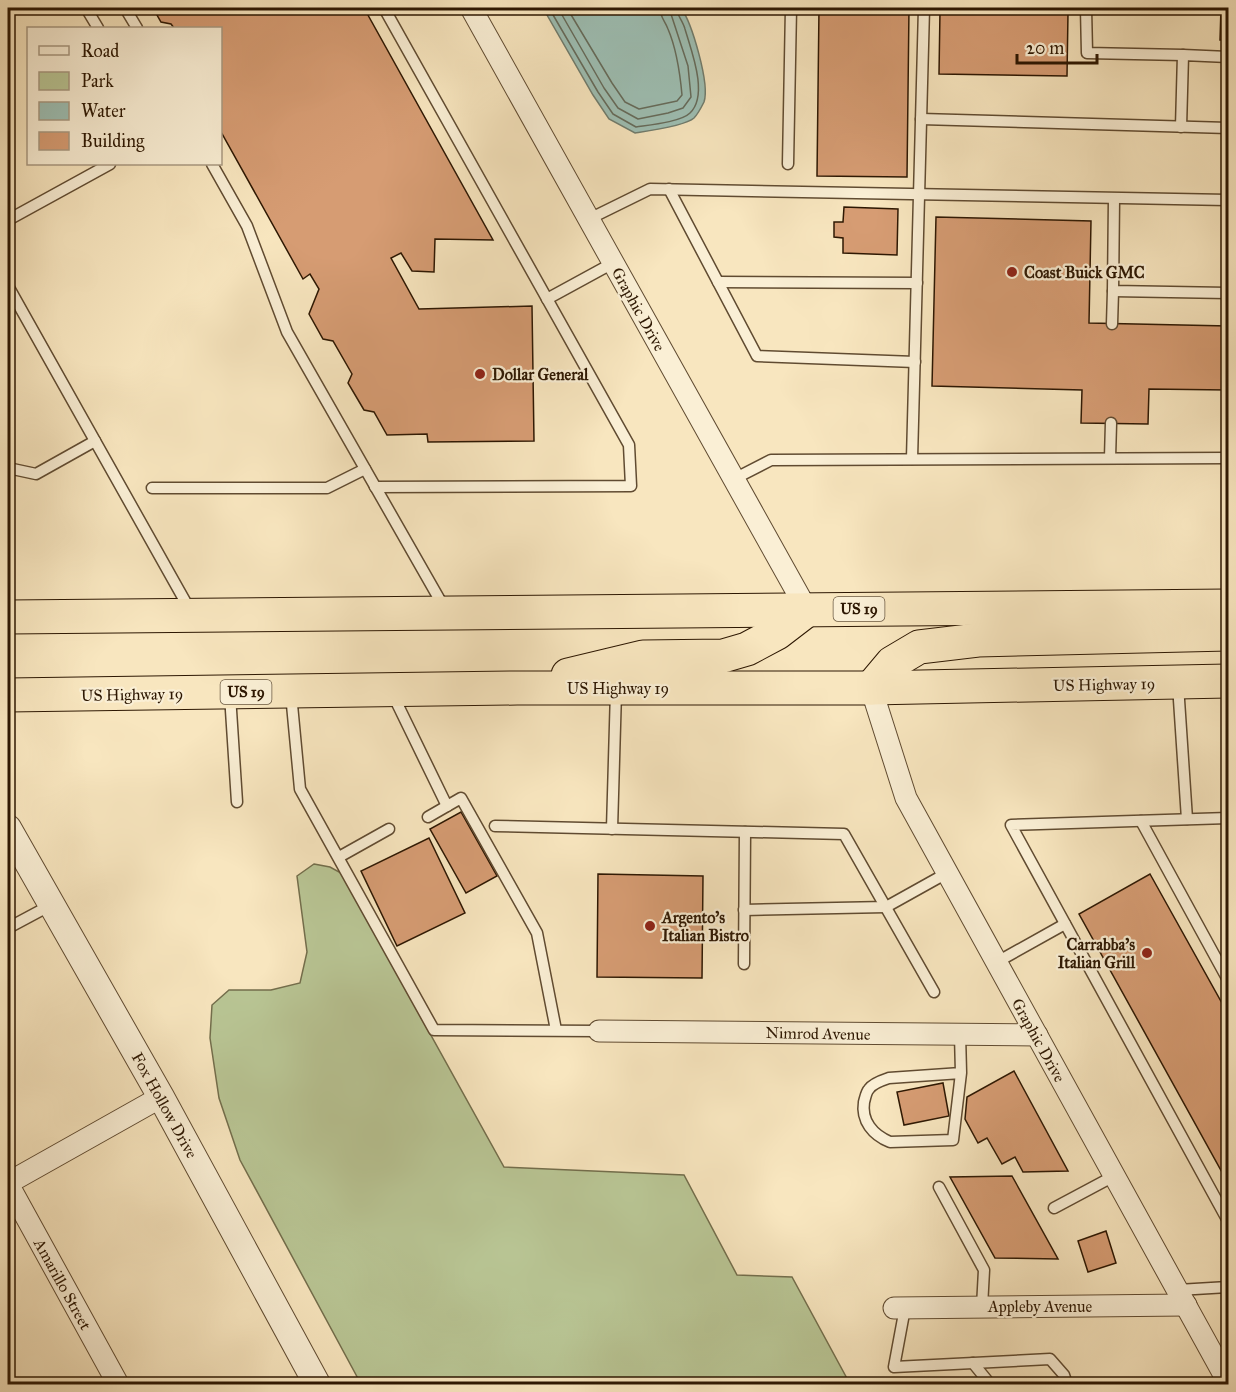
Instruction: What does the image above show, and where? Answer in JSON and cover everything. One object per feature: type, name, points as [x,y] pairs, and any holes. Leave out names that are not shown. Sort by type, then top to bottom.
[{"type":"highway","name":"US 19","points":[[8,617],[1228,606]]},
{"type":"highway","points":[[517,688],[643,657],[723,656],[747,649],[777,633],[807,610]]},
{"type":"highway","points":[[872,688],[892,663],[919,647],[978,640],[1228,634]]},
{"type":"highway","name":"US Highway 19","points":[[8,695],[517,688],[872,688],[1228,681]]},
{"type":"street","name":"Graphic Drive","points":[[471,8],[807,610]]},
{"type":"street","name":"Graphic Drive","points":[[872,688],[906,798],[1228,1382]]},
{"type":"street","name":"Fox Hollow Drive","points":[[8,828],[161,1097],[317,1384]]},
{"type":"street","name":"Nimrod Avenue","points":[[600,1031],[1037,1035]]},
{"type":"street","points":[[8,1183],[161,1097]]},
{"type":"street","name":"Amarillo Street","points":[[8,1183],[118,1384]]},
{"type":"street","name":"Appleby Avenue","points":[[900,1308],[982,1307],[1182,1298]]},
{"type":"lane","points":[[86,8],[97,27]]},
{"type":"lane","points":[[125,8],[136,27]]},
{"type":"lane","points":[[375,487],[631,486],[629,445],[384,8]]},
{"type":"lane","points":[[788,164],[791,8]]},
{"type":"lane","points":[[912,459],[924,8]]},
{"type":"lane","points":[[1086,8],[1087,53],[1228,57]]},
{"type":"lane","points":[[1181,127],[1183,55]]},
{"type":"lane","points":[[921,119],[1228,128]]},
{"type":"lane","points":[[8,220],[108,165]]},
{"type":"lane","points":[[213,165],[247,226],[287,332],[447,613]]},
{"type":"lane","points":[[589,219],[650,189],[1228,200]]},
{"type":"lane","points":[[669,189],[758,356],[915,362]]},
{"type":"lane","points":[[1113,324],[1114,199]]},
{"type":"lane","points":[[547,299],[613,263]]},
{"type":"lane","points":[[718,282],[917,283]]},
{"type":"lane","points":[[8,286],[193,615]]},
{"type":"lane","points":[[1113,291],[1228,293]]},
{"type":"lane","points":[[1110,423],[1110,458]]},
{"type":"lane","points":[[8,468],[36,474],[95,441]]},
{"type":"lane","points":[[734,479],[771,460],[1228,458]]},
{"type":"lane","points":[[152,488],[327,488],[365,469]]},
{"type":"lane","points":[[1178,682],[1187,819]]},
{"type":"lane","points":[[612,829],[616,688]]},
{"type":"lane","points":[[390,690],[447,806]]},
{"type":"lane","points":[[290,691],[300,789],[434,1030],[600,1031]]},
{"type":"lane","points":[[230,692],[237,801]]},
{"type":"lane","points":[[428,817],[461,798],[537,933],[556,1030]]},
{"type":"lane","points":[[1228,818],[1011,825],[1228,1221]]},
{"type":"lane","points":[[1141,821],[1228,980]]},
{"type":"lane","points":[[495,826],[844,834],[934,992]]},
{"type":"lane","points":[[339,857],[389,829]]},
{"type":"lane","points":[[744,964],[745,832]]},
{"type":"lane","points":[[744,910],[885,907],[947,873]]},
{"type":"lane","points":[[8,928],[51,905]]},
{"type":"lane","points":[[997,962],[1065,924]]},
{"type":"lane","points":[[960,1034],[961,1073],[953,1140],[890,1142],[881,1138],[866,1123],[863,1113],[868,1089],[878,1082],[889,1078],[961,1073]]},
{"type":"lane","points":[[1053,1208],[1114,1176]]},
{"type":"lane","points":[[939,1187],[984,1270],[982,1307]]},
{"type":"lane","points":[[1182,1298],[1228,1287]]},
{"type":"lane","points":[[900,1308],[894,1366],[1050,1359],[1064,1375],[1067,1384]]},
{"type":"lane","points":[[973,1363],[990,1384]]},
{"type":"green space","points":[[314,864],[330,867],[341,873],[504,1167],[684,1175],[737,1275],[792,1277],[850,1384],[361,1384],[240,1160],[219,1098],[210,1038],[212,1005],[229,990],[271,990],[300,983],[307,952],[297,876]]},
{"type":"water","points":[[543,8],[681,8],[695,40],[702,68],[705,93],[704,102],[697,115],[689,121],[666,128],[635,133],[609,119]]},
{"type":"building","points":[[153,8],[364,8],[493,240],[435,239],[434,272],[412,271],[401,253],[391,258],[419,309],[532,306],[534,441],[428,442],[427,434],[387,435],[374,412],[364,410],[348,383],[352,374],[333,341],[323,339],[309,314],[319,289],[310,274],[303,279],[222,134],[222,27],[173,27],[171,24],[161,22]]},
{"type":"building","points":[[819,8],[909,8],[907,177],[817,176]]},
{"type":"building","points":[[1221,8],[1228,8],[1228,40],[1220,40]]},
{"type":"building","points":[[940,11],[1068,13],[1067,76],[939,74]]},
{"type":"building","points":[[844,207],[898,209],[897,255],[843,253],[843,238],[834,237],[834,222],[843,222]]},
{"type":"building","name":"Coast Buick GMC","points":[[936,217],[1091,221],[1089,323],[1228,326],[1228,390],[1149,389],[1148,424],[1081,423],[1082,390],[932,386]]},
{"type":"building","points":[[461,812],[497,876],[466,893],[430,829]]},
{"type":"building","points":[[429,838],[465,913],[397,946],[361,871]]},
{"type":"building","name":"Argento's Italian Bistro","points":[[598,874],[703,876],[702,978],[597,977]]},
{"type":"building","points":[[1150,874],[1228,1014],[1228,1183],[1079,914]]},
{"type":"building","points":[[1014,1071],[1068,1171],[1023,1172],[1015,1157],[1002,1164],[987,1138],[978,1143],[965,1119],[967,1097]]},
{"type":"building","points":[[943,1083],[949,1116],[904,1125],[897,1092]]},
{"type":"building","points":[[1012,1176],[1058,1259],[995,1258],[950,1177]]},
{"type":"building","points":[[1106,1231],[1116,1263],[1088,1272],[1078,1241]]},
{"type":"place","name":"Coast Buick GMC","points":[[1012,272]]},
{"type":"place","name":"Dollar General","points":[[480,374]]},
{"type":"place","name":"Argento's Italian Bistro","points":[[650,926]]},
{"type":"place","name":"Carrabba's Italian Grill","points":[[1147,953]]}]
